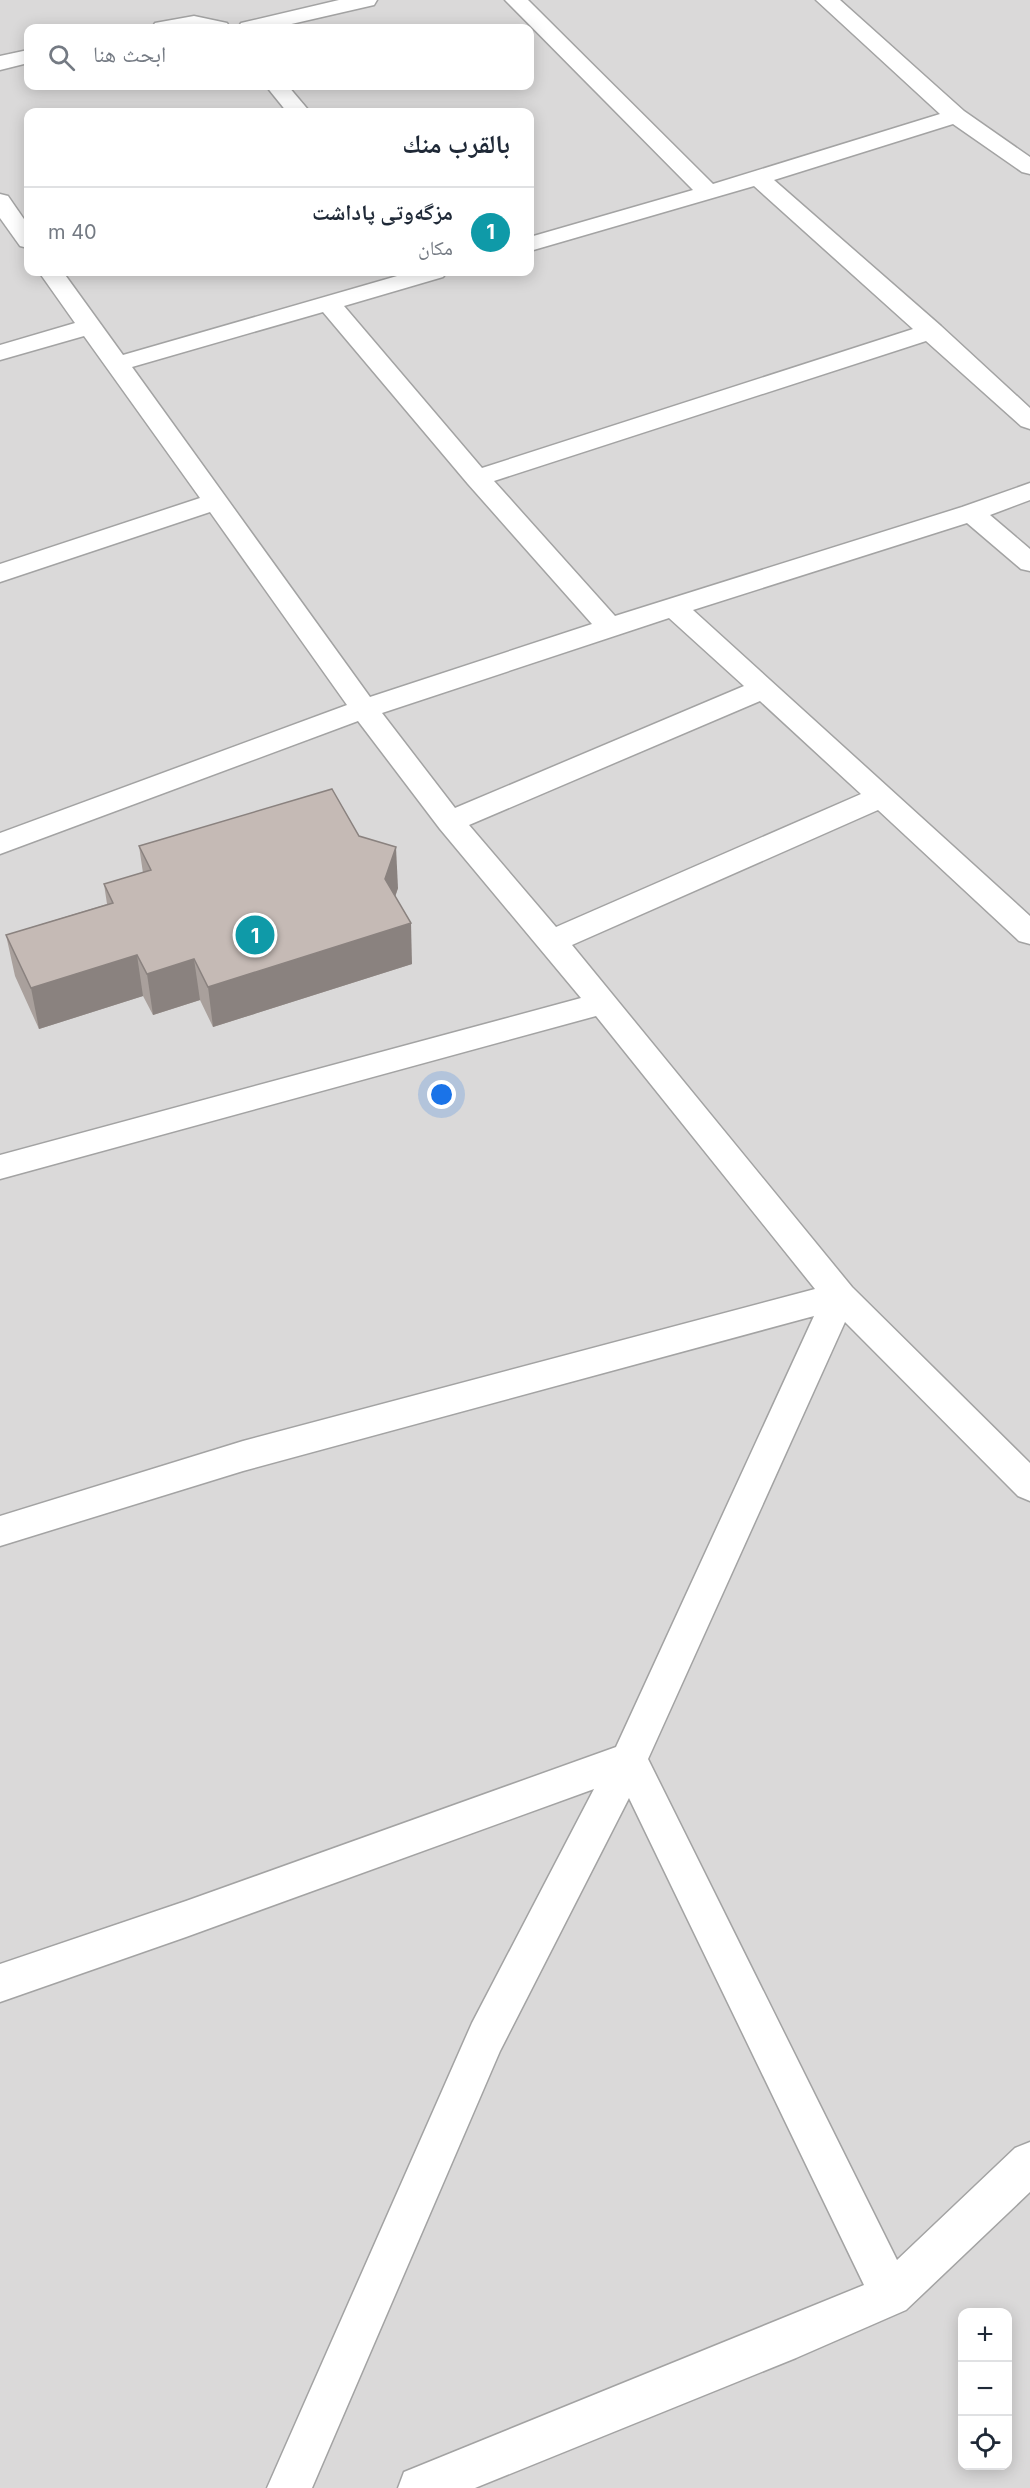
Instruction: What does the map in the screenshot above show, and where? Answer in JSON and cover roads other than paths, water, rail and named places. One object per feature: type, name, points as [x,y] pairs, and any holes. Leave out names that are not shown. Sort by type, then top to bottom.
[{"type":"street","points":[[266,24],[366,0]]},
{"type":"street","points":[[516,0],[708,192]]},
{"type":"street","points":[[827,0],[956,116],[1030,167]]},
{"type":"street","points":[[184,24],[194,22],[202,24]]},
{"type":"street","points":[[0,63],[24,58]]},
{"type":"street","points":[[280,90],[296,108]]},
{"type":"street","points":[[534,243],[759,178],[956,116]]},
{"type":"street","points":[[759,178],[1030,421]]},
{"type":"street","points":[[0,201],[24,235]]},
{"type":"street","points":[[54,276],[364,709],[450,822],[603,1003],[840,1296],[1030,1486]]},
{"type":"street","points":[[117,364],[329,304],[417,276]]},
{"type":"street","points":[[329,304],[477,478],[610,627]]},
{"type":"street","points":[[0,353],[90,326]]},
{"type":"street","points":[[477,478],[932,331]]},
{"type":"street","points":[[0,844],[364,709],[610,627],[971,513],[1030,491]]},
{"type":"street","points":[[0,573],[217,501]]},
{"type":"street","points":[[971,513],[1030,563]]},
{"type":"street","points":[[675,608],[1030,933]]},
{"type":"street","points":[[450,822],[763,689]]},
{"type":"street","points":[[551,942],[883,796]]},
{"type":"street","points":[[0,1167],[603,1003]]},
{"type":"street","points":[[0,1531],[243,1456],[840,1296]]},
{"type":"street","points":[[289,2488],[486,2037],[629,1759],[840,1296]]},
{"type":"street","points":[[0,1983],[186,1919],[629,1759]]},
{"type":"street","points":[[629,1759],[891,2295]]},
{"type":"street","points":[[420,2488],[785,2341],[891,2295],[1030,2163]]},
{"type":"place","name":"مزگەوتی پاداشت","points":[[255,935]]}]
